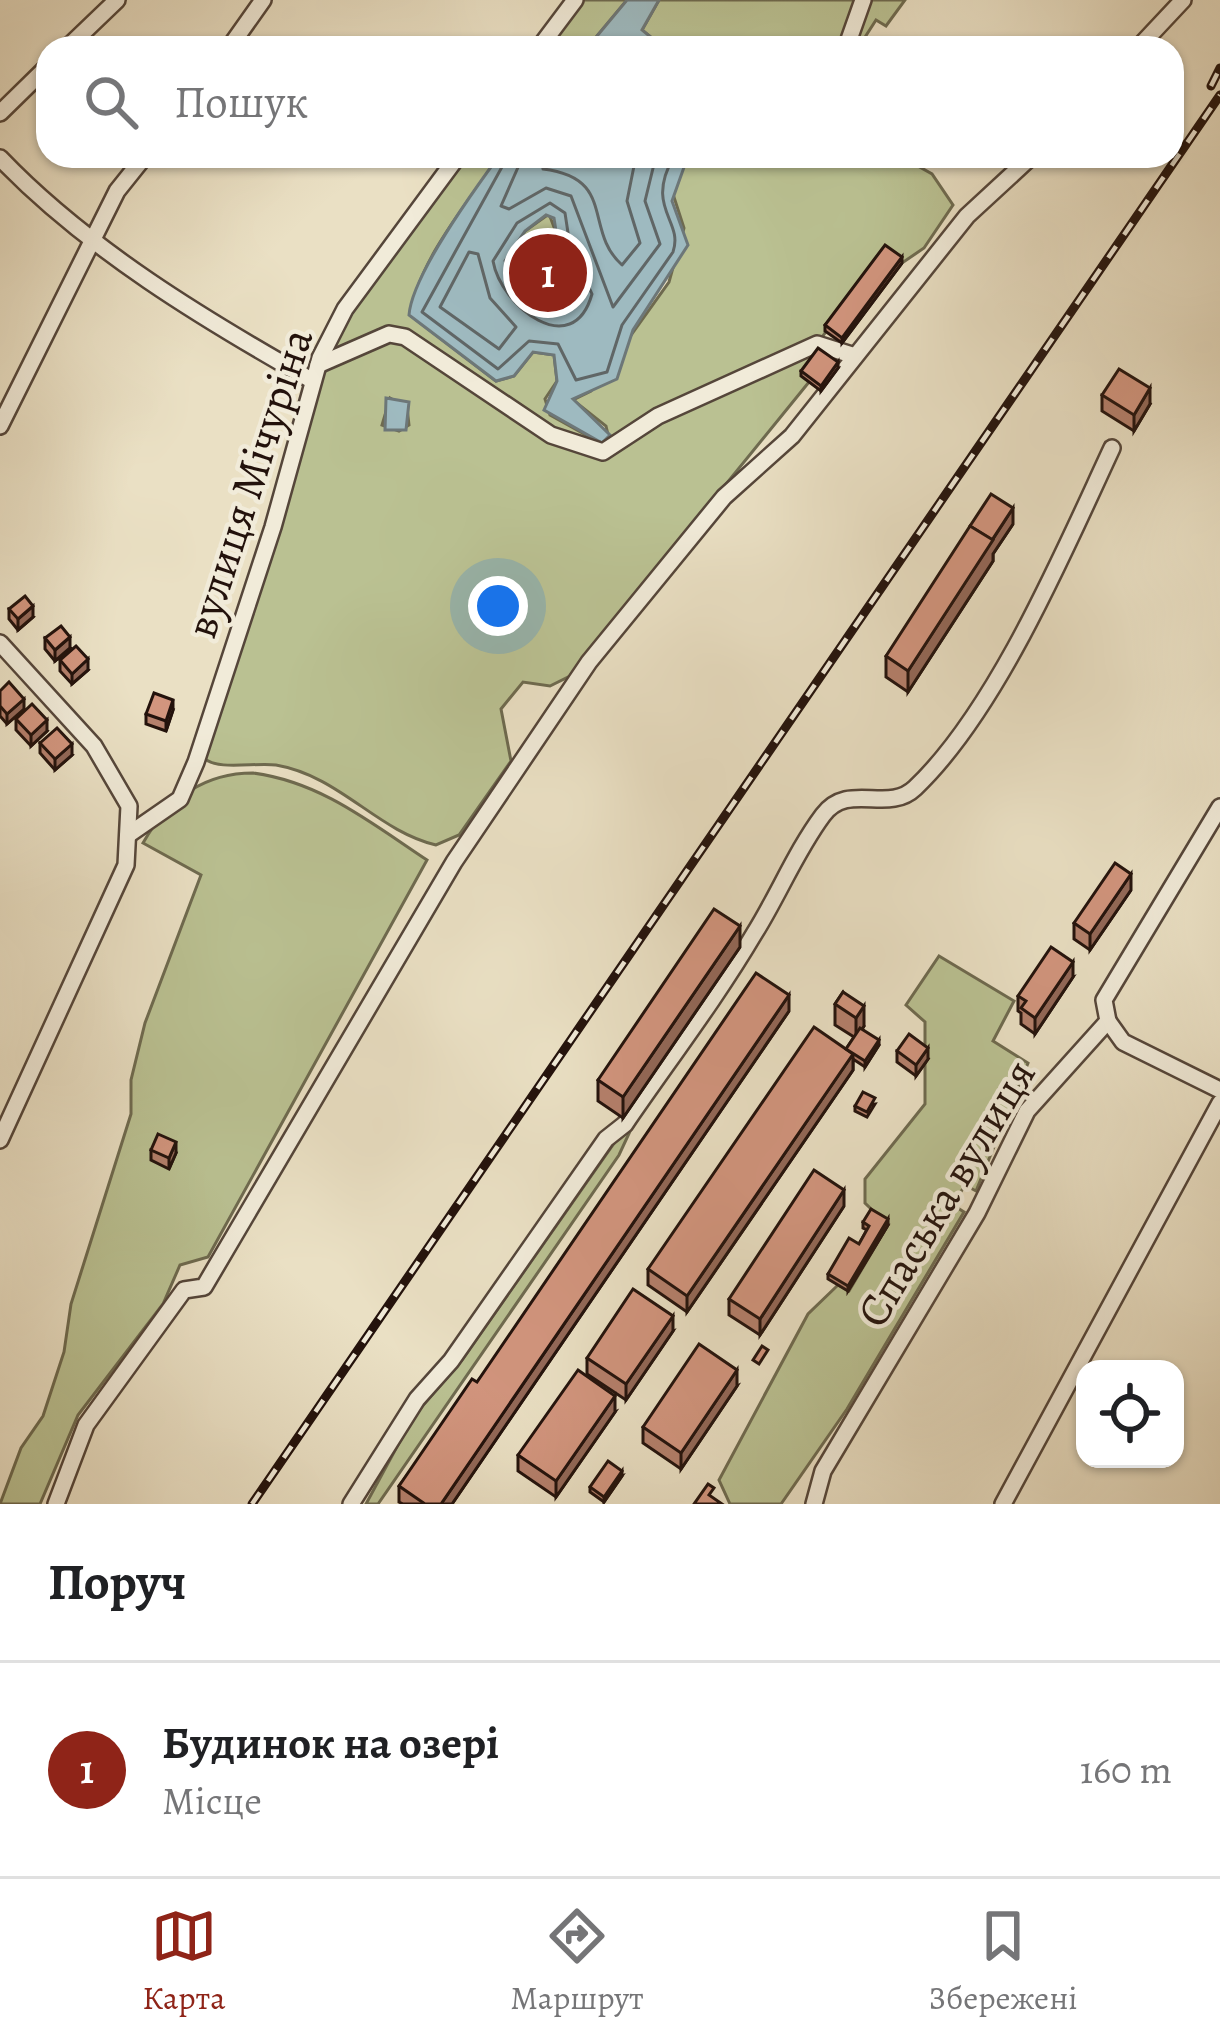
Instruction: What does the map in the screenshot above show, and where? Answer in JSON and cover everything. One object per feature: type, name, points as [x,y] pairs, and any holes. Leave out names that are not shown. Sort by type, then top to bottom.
[{"type":"street","points":[[80,36],[117,0]]},
{"type":"street","points":[[238,36],[263,0]]},
{"type":"street","points":[[548,36],[575,0]]},
{"type":"street","points":[[850,36],[862,0]]},
{"type":"street","points":[[1149,36],[1183,0]]},
{"type":"street","points":[[0,112],[36,78]]},
{"type":"street","points":[[0,158],[28,188],[93,237],[250,345],[316,373],[389,334],[405,338],[550,435],[603,452],[658,416],[817,344],[855,356]]},
{"type":"street","points":[[0,426],[117,191],[135,168]]},
{"type":"street","name":"вулиця Мічуріна","points":[[128,835],[180,799],[196,763],[273,527],[316,373],[345,309],[449,168]]},
{"type":"street","points":[[56,1504],[86,1425],[184,1290],[204,1287],[454,862],[589,662],[724,497],[792,436],[967,216],[1013,168]]},
{"type":"street","points":[[351,1504],[416,1399],[452,1361],[606,1139],[625,1124],[664,1068],[753,938],[824,814],[853,796],[892,799],[914,789],[971,715],[1040,602],[1112,448]]},
{"type":"street","points":[[0,644],[94,746],[129,806],[126,866],[0,1140]]},
{"type":"street","name":"Спаська вулиця","points":[[814,1504],[823,1471],[977,1213],[1027,1111],[1108,1022],[1104,1000],[1220,807]]},
{"type":"street","points":[[1108,1022],[1124,1042],[1220,1090]]},
{"type":"street","points":[[1003,1504],[1220,1103]]},
{"type":"green space","points":[[583,0],[627,0],[597,36],[556,36]]},
{"type":"green space","points":[[659,0],[905,0],[886,26],[876,20],[866,36],[649,36],[642,30]]},
{"type":"green space","points":[[458,168],[491,168],[434,252],[410,315],[496,381],[514,376],[533,352],[554,355],[557,381],[545,399],[550,415],[595,440],[609,439],[606,426],[573,400],[591,391],[669,282],[684,228],[672,191],[683,168],[921,168],[932,174],[953,205],[924,248],[902,263],[884,251],[817,344],[809,382],[570,676],[550,686],[523,682],[501,709],[511,761],[459,835],[436,845],[395,828],[299,771],[276,765],[218,764],[204,758],[326,355],[349,312]],"holes":[[[390,398],[407,408],[409,425],[399,431],[382,425]]]},
{"type":"green space","points":[[549,214],[580,295],[572,306],[554,313],[517,290],[505,261],[525,231]]},
{"type":"green space","points":[[253,773],[323,795],[427,860],[208,1257],[180,1265],[163,1304],[78,1415],[40,1504],[0,1504],[21,1448],[43,1416],[64,1352],[71,1304],[131,1114],[131,1080],[145,1023],[201,875],[143,843],[164,814],[189,792],[218,778]]},
{"type":"green space","points":[[939,956],[1014,1001],[993,1041],[1028,1063],[976,1191],[965,1185],[953,1205],[964,1212],[847,1409],[781,1504],[730,1504],[719,1480],[808,1314],[838,1285],[849,1291],[888,1225],[865,1203],[865,1179],[925,1104],[925,1022],[906,1005]]},
{"type":"green space","points":[[629,1122],[633,1125],[619,1155],[378,1504],[366,1504],[413,1417],[462,1360]]},
{"type":"water","points":[[627,0],[659,0],[642,30],[649,36],[597,36]]},
{"type":"water","points":[[490,168],[684,168],[672,201],[688,245],[633,330],[617,379],[573,399],[610,435],[602,443],[544,410],[557,381],[554,355],[533,352],[514,376],[496,381],[409,315],[421,278]],"holes":[[[546,215],[554,218],[559,251],[580,290],[572,306],[554,313],[518,290],[505,261],[525,231]]]},
{"type":"water","points":[[386,398],[409,402],[406,430],[385,430]]},
{"type":"building","points":[[885,245],[902,257],[842,338],[825,325]]},
{"type":"building","points":[[548,248],[562,269],[548,278],[534,257]]},
{"type":"building","points":[[818,348],[838,362],[821,386],[801,371]]},
{"type":"building","points":[[1119,369],[1150,388],[1134,415],[1102,395]]},
{"type":"building","points":[[991,494],[1013,508],[992,540],[970,526]]},
{"type":"building","points":[[970,526],[993,540],[908,671],[886,656]]},
{"type":"building","points":[[25,596],[33,606],[18,619],[9,609]]},
{"type":"building","points":[[61,626],[70,637],[55,650],[45,638]]},
{"type":"building","points":[[76,646],[88,659],[72,674],[60,660]]},
{"type":"building","points":[[9,682],[24,699],[7,714],[0,706],[0,691]]},
{"type":"building","points":[[154,693],[173,700],[166,721],[146,714]]},
{"type":"building","points":[[32,704],[47,720],[31,735],[16,719]]},
{"type":"building","points":[[57,728],[72,744],[55,759],[40,743]]},
{"type":"building","points":[[1115,863],[1131,874],[1090,934],[1074,923]]},
{"type":"building","points":[[714,909],[740,926],[623,1097],[598,1080]]},
{"type":"building","points":[[1051,947],[1073,962],[1035,1018],[1021,1008],[1026,1001],[1018,996]]},
{"type":"building","points":[[756,973],[789,995],[441,1504],[425,1504],[399,1486],[472,1379],[477,1382]]},
{"type":"building","points":[[843,992],[864,1006],[856,1018],[835,1004]]},
{"type":"building","points":[[814,1027],[853,1054],[687,1296],[648,1269]]},
{"type":"building","points":[[860,1028],[879,1040],[865,1061],[846,1049]]},
{"type":"building","points":[[909,1034],[928,1048],[916,1065],[897,1051]]},
{"type":"building","points":[[863,1092],[875,1098],[867,1112],[855,1106]]},
{"type":"building","points":[[158,1134],[176,1142],[169,1158],[151,1150]]},
{"type":"building","points":[[814,1170],[844,1190],[760,1319],[729,1299]]},
{"type":"building","points":[[871,1209],[888,1219],[848,1286],[828,1274],[849,1238],[859,1244],[869,1226],[863,1222]]},
{"type":"building","points":[[633,1289],[673,1316],[626,1384],[587,1358]]},
{"type":"building","points":[[699,1344],[737,1370],[681,1453],[643,1427]]},
{"type":"building","points":[[762,1346],[768,1350],[759,1364],[753,1360]]},
{"type":"building","points":[[578,1370],[615,1396],[556,1481],[518,1455]]},
{"type":"building","points":[[608,1461],[622,1471],[604,1497],[590,1487]]},
{"type":"building","points":[[708,1484],[714,1488],[709,1495],[722,1504],[694,1504]]},
{"type":"railway","points":[[1211,86],[1220,68]]},
{"type":"railway","points":[[1184,147],[1220,95]]},
{"type":"railway","points":[[252,1504],[1170,168]]},
{"type":"place","name":"Будинок на озері","points":[[548,273]]}]
